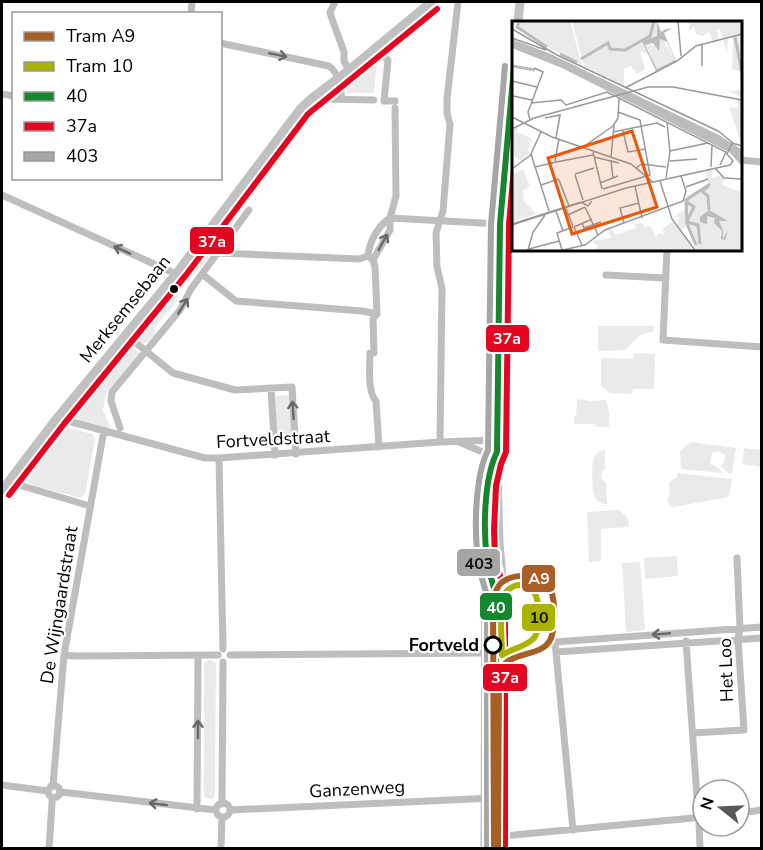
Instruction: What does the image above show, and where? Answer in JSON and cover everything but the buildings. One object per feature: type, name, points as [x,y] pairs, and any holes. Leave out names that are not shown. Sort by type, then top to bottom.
[{"type":"main road","name":"Merksemsebaan","points":[[5,486],[57,418],[176,274],[301,108],[431,2]]},
{"type":"main road","points":[[518,21],[520,2]]},
{"type":"main road","points":[[505,849],[504,590],[499,543],[497,441],[500,224],[512,112]]},
{"type":"main road","points":[[485,849],[486,522],[488,479],[492,458],[497,452]]},
{"type":"main road","points":[[486,522],[499,522]]},
{"type":"street","points":[[335,2],[330,16],[349,70]]},
{"type":"street","points":[[440,442],[442,288],[437,267],[436,233],[443,211],[450,133],[447,99],[458,2]]},
{"type":"street","points":[[222,45],[328,66],[333,69],[342,86],[341,99]]},
{"type":"street","points":[[374,49],[388,60],[384,101],[395,105],[396,196],[390,218],[382,224],[369,247],[370,258],[375,267],[377,314],[373,319],[374,353],[370,353],[371,396],[376,401],[379,447]]},
{"type":"street","points":[[323,99],[374,100]]},
{"type":"street","points":[[742,160],[762,162]]},
{"type":"street","points":[[2,195],[176,274]]},
{"type":"street","points":[[120,428],[111,401],[112,392],[180,310],[191,289],[249,210]]},
{"type":"street","points":[[390,218],[500,224]]},
{"type":"street","points":[[201,240],[219,253],[370,258]]},
{"type":"street","points":[[667,250],[663,340],[762,347]]},
{"type":"street","points":[[202,274],[236,301],[377,314]]},
{"type":"street","points":[[606,275],[665,278]]},
{"type":"street","points":[[125,334],[173,374],[235,390],[292,387],[296,454]]},
{"type":"street","points":[[271,388],[275,455]]},
{"type":"street","name":"Fortveldstraat","points":[[57,418],[205,458],[296,454],[469,440],[497,441]]},
{"type":"street","name":"De Wijngaardstraat","points":[[49,849],[51,791],[64,655],[104,430]]},
{"type":"street","name":"Fortveldstraat","points":[[459,442],[480,451],[497,452]]},
{"type":"street","points":[[219,458],[219,660],[223,662],[222,804]]},
{"type":"street","points":[[5,486],[19,485],[90,506]]},
{"type":"street","name":"Het Loo","points":[[693,733],[744,730],[738,639],[740,628],[737,558]]},
{"type":"street","points":[[573,830],[555,642],[762,627]]},
{"type":"street","points":[[686,632],[696,778]]},
{"type":"street","points":[[556,652],[762,638]]},
{"type":"street","points":[[64,655],[198,655],[228,651],[230,655],[486,652]]},
{"type":"street","points":[[197,809],[198,655]]},
{"type":"street","points":[[223,662],[227,661],[230,655]]},
{"type":"street","points":[[2,785],[51,791],[57,797],[61,792],[216,810]]},
{"type":"street","points":[[485,798],[498,799],[505,807]]},
{"type":"street","name":"Ganzenweg","points":[[230,810],[485,798]]},
{"type":"street","points":[[216,810],[218,806],[227,804],[230,810],[229,815],[222,817]]},
{"type":"street","points":[[216,810],[222,817]]},
{"type":"street","points":[[221,849],[222,817]]},
{"type":"street","points":[[486,836],[691,818]]},
{"type":"shaded area","points":[[372,62],[377,62],[374,93],[347,93],[347,83]]},
{"type":"shaded area","points":[[203,253],[210,257],[180,290],[176,302],[154,328],[155,334],[149,342],[143,343],[139,337]]},
{"type":"shaded area","points":[[598,326],[655,326],[654,331],[640,335],[625,350],[598,351]]},
{"type":"shaded area","points":[[129,344],[140,353],[106,393],[103,410],[111,428],[80,421],[73,415],[73,409],[124,346]]},
{"type":"shaded area","points":[[634,353],[655,354],[654,389],[633,389],[632,394],[610,393],[601,386],[601,358],[633,359]]},
{"type":"shaded area","points":[[290,395],[292,443],[277,445],[275,396]]},
{"type":"shaded area","points":[[577,399],[606,400],[609,426],[574,424]]},
{"type":"shaded area","points":[[61,426],[92,434],[95,439],[85,494],[81,497],[35,486],[25,478],[46,454]]},
{"type":"shaded area","points":[[691,442],[736,448],[732,474],[721,466],[725,455],[718,451],[712,453],[710,463],[723,473],[681,469],[680,451]]},
{"type":"shaded area","points":[[744,448],[761,450],[761,467],[742,464]]},
{"type":"shaded area","points":[[605,450],[605,469],[601,475],[606,482],[607,504],[600,503],[595,498],[592,478],[594,458],[598,452]]},
{"type":"shaded area","points":[[677,473],[732,479],[729,497],[673,507],[667,502],[670,492],[669,482],[677,477]]},
{"type":"shaded area","points":[[618,510],[626,517],[629,527],[601,529],[601,561],[589,562],[587,512]]},
{"type":"shaded area","points":[[677,556],[678,576],[645,579],[644,558]]},
{"type":"shaded area","points":[[640,562],[645,630],[626,632],[622,563]]},
{"type":"shaded area","points":[[209,660],[216,663],[215,795],[213,799],[204,796],[204,663]]},
{"type":"tram line","name":"A9","points":[[494,848],[493,599],[498,586],[506,580],[512,577],[532,576],[544,581],[551,590],[554,609],[553,630],[545,647],[512,659],[504,664],[499,673],[498,848]]},
{"type":"tram line","name":"10","points":[[517,585],[529,587],[536,596],[539,616],[536,635],[530,642],[502,655],[503,597],[507,591],[517,585]]},
{"type":"transit line","name":"37a","points":[[9,495],[186,275],[308,114],[437,9]]},
{"type":"transit line","name":"403","points":[[487,848],[487,595],[481,577],[476,518],[480,474],[488,450],[491,224],[505,66]]},
{"type":"transit line","name":"40","points":[[496,848],[496,594],[490,576],[485,519],[489,475],[497,452],[500,224],[512,89]]},
{"type":"transit line","name":"37a","points":[[505,848],[505,594],[495,557],[494,530],[496,486],[506,452],[509,224],[512,190]]},
{"type":"place","name":"Fortveld","points":[[493,645]]}]
